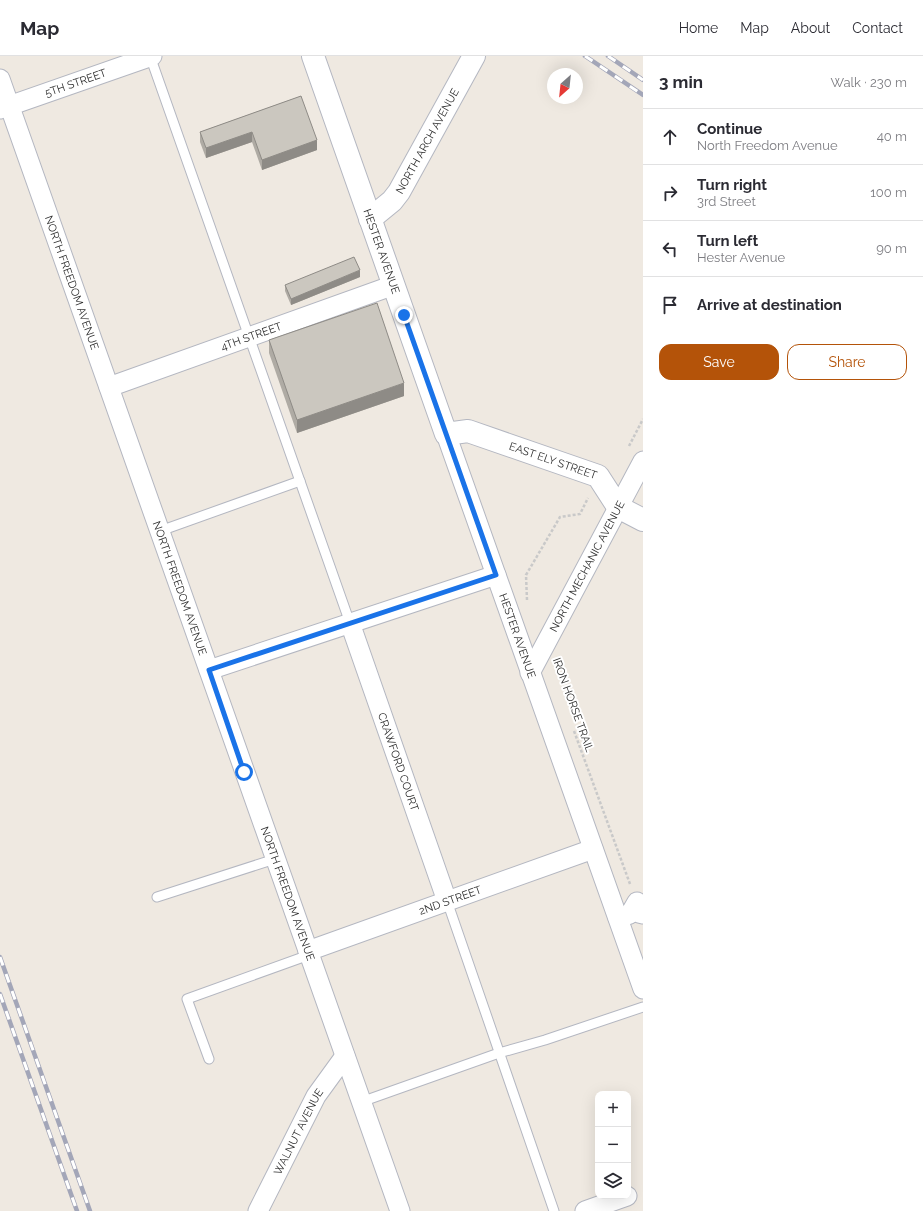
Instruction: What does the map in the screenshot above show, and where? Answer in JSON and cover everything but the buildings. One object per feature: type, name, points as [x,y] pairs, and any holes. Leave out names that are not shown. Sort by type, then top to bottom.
[{"type":"street","name":"5TH STREET","points":[[5,107],[151,56]]},
{"type":"street","name":"HESTER AVENUE","points":[[313,56],[643,989]]},
{"type":"street","name":"NORTH ARCH AVENUE","points":[[370,219],[392,201],[399,192],[474,56]]},
{"type":"street","name":"NORTH FREEDOM AVENUE","points":[[0,79],[5,107],[160,531],[400,1211]]},
{"type":"street","name":"4TH STREET","points":[[108,387],[394,285]]},
{"type":"street","name":"EAST ELY STREET","points":[[446,434],[468,431],[598,476],[618,508]]},
{"type":"street","name":"NORTH MECHANIC AVENUE","points":[[530,673],[643,461]]},
{"type":"street","points":[[618,508],[643,520]]},
{"type":"street","points":[[209,670],[496,575]]},
{"type":"street","name":"CRAWFORD COURT","points":[[350,623],[447,901]]},
{"type":"street","name":"2ND STREET","points":[[308,953],[447,901],[593,850]]},
{"type":"street","points":[[618,918],[630,914],[640,908]]},
{"type":"street","name":"WALNUT AVENUE","points":[[258,1211],[316,1096],[345,1056]]},
{"type":"street","points":[[631,1194],[643,1190]]},
{"type":"street","points":[[585,1211],[619,1199]]},
{"type":"lane","points":[[151,56],[350,623]]},
{"type":"lane","points":[[160,531],[300,481]]},
{"type":"lane","points":[[157,897],[275,859]]},
{"type":"lane","points":[[447,901],[554,1211]]},
{"type":"lane","points":[[209,1059],[187,999],[308,953]]},
{"type":"lane","points":[[361,1102],[499,1053],[545,1040],[643,1008]]},
{"type":"path","points":[[629,447],[643,419]]},
{"type":"path","points":[[527,604],[526,575],[560,517],[580,514],[598,476]]},
{"type":"path","name":"IRON HORSE TRAIL","points":[[574,729],[640,908]]},
{"type":"railway","points":[[585,56],[643,95]]},
{"type":"railway","points":[[608,56],[643,80]]},
{"type":"railway","points":[[0,957],[90,1211]]},
{"type":"railway","points":[[0,994],[77,1211]]},
{"type":"route","points":[[244,772],[209,670],[496,575],[404,315]]}]
